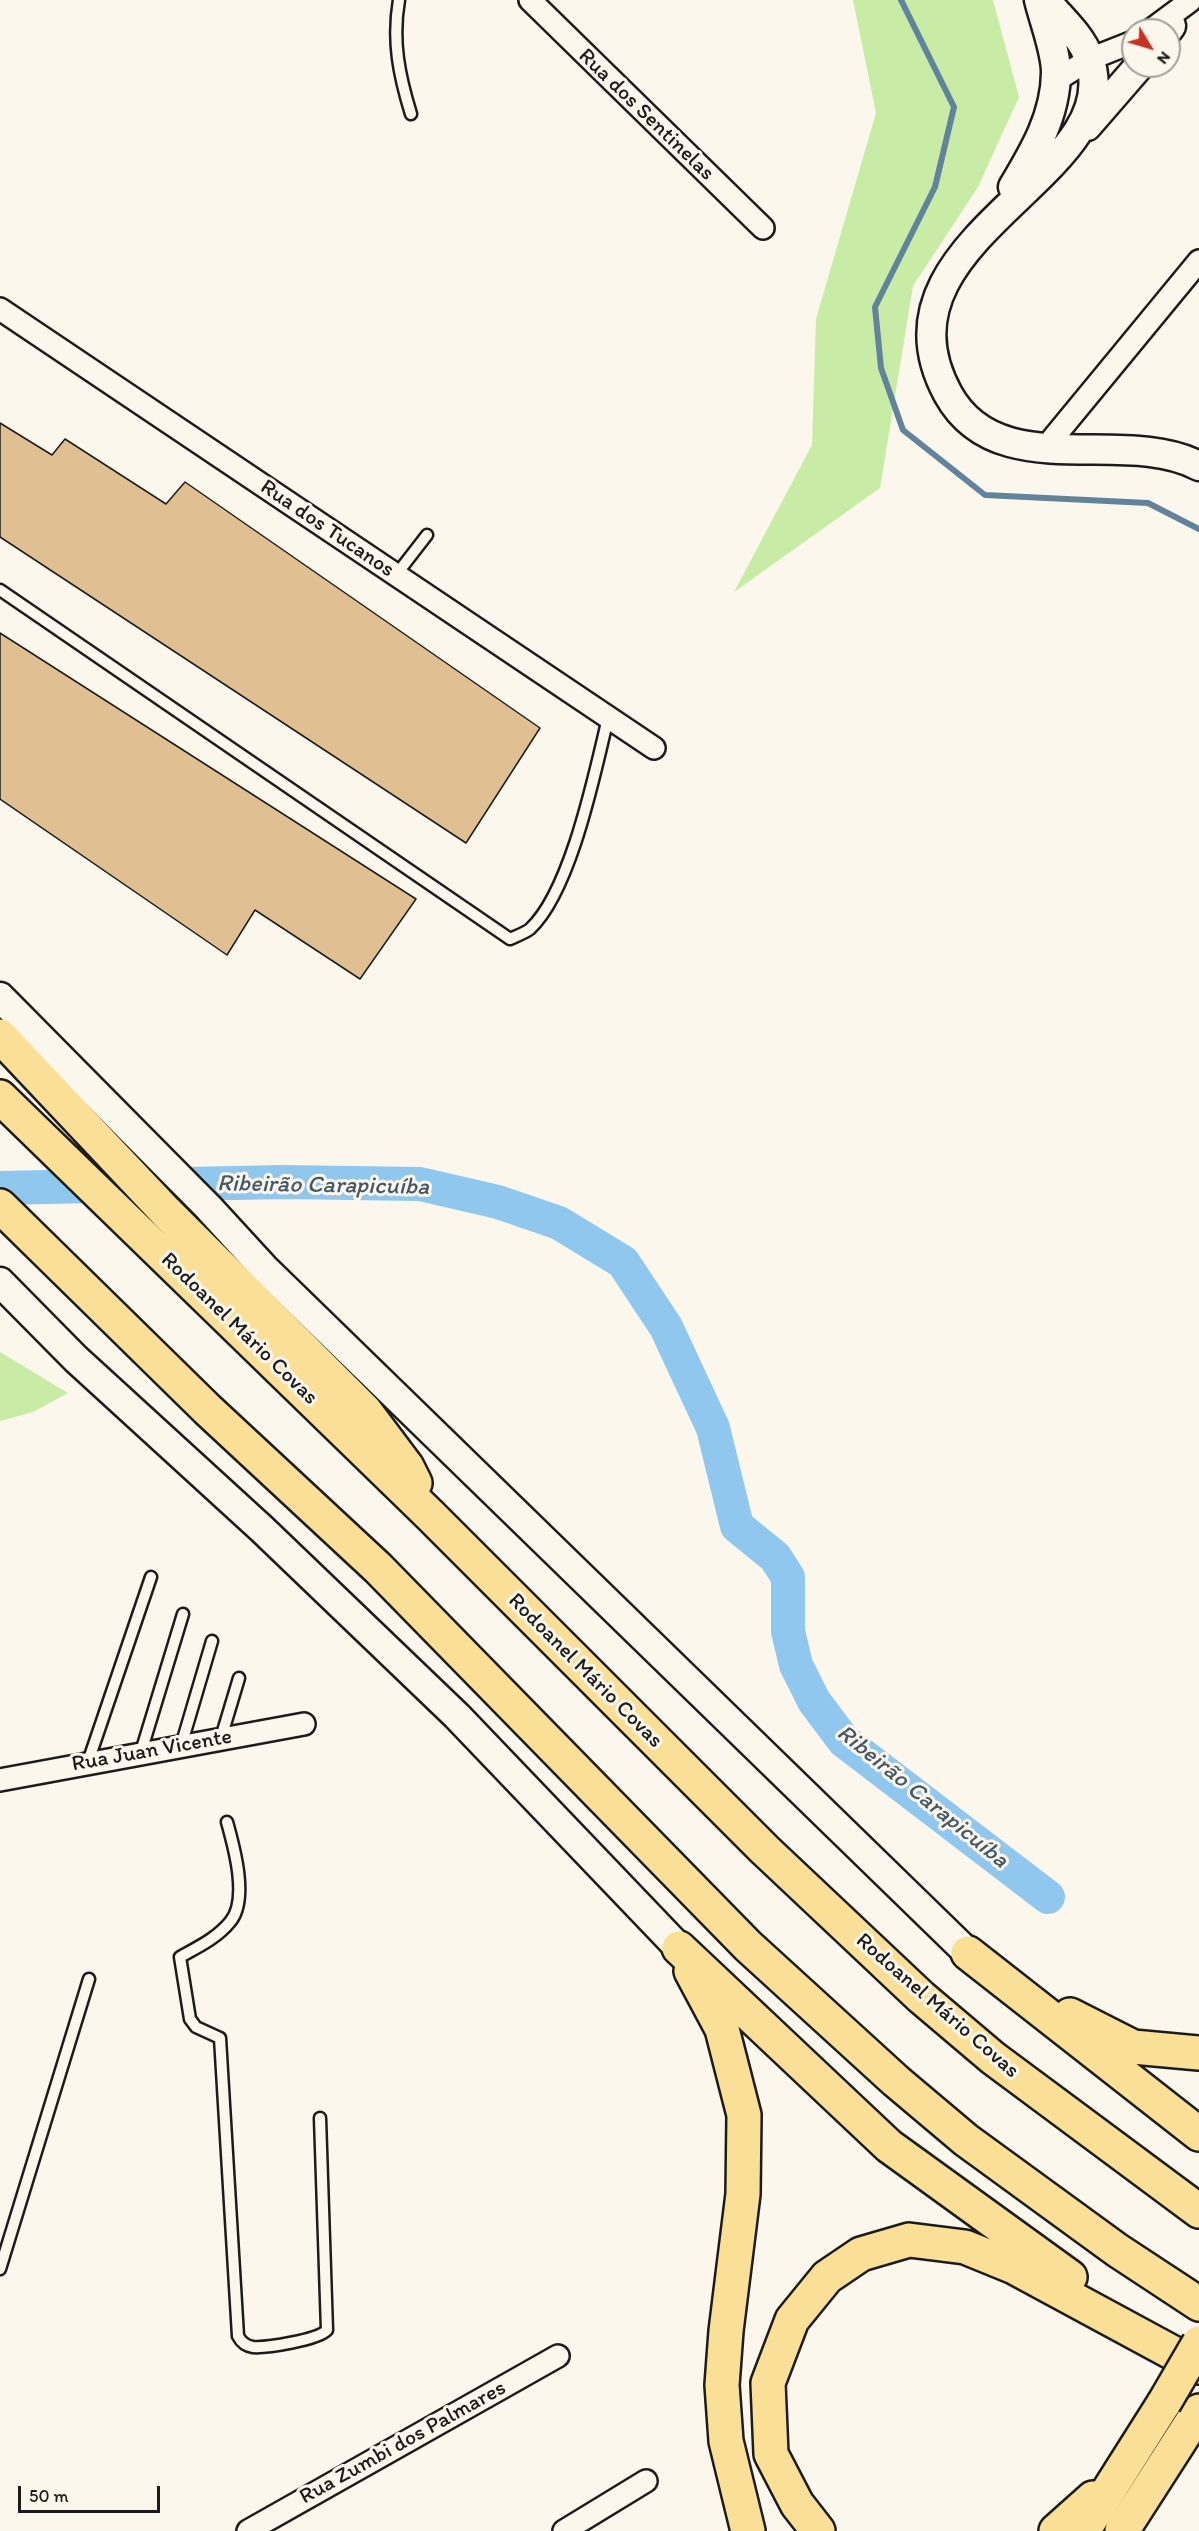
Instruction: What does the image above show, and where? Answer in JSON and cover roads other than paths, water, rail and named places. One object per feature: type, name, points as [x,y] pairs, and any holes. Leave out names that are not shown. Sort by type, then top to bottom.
[{"type":"highway","points":[[0,1036],[166,1212],[365,1411],[407,1467],[430,1515]]},
{"type":"highway","name":"Rodoanel Mário Covas","points":[[0,1097],[430,1515],[765,1850],[921,1996],[993,2058],[1199,2211]]},
{"type":"highway","points":[[5,1211],[208,1410],[378,1568],[748,1946],[826,2018],[966,2140],[1118,2250],[1199,2304]]},
{"type":"highway","points":[[680,1948],[889,2146],[1165,2347]]},
{"type":"highway","points":[[680,1948],[722,2029],[744,2115],[743,2194],[726,2331],[722,2385],[726,2441],[748,2531]]},
{"type":"highway","points":[[968,1953],[1079,2020],[1133,2047],[1199,2053]]},
{"type":"highway","points":[[968,1953],[1199,2134]]},
{"type":"highway","points":[[818,2531],[796,2504],[771,2454],[768,2383],[792,2320],[827,2277],[861,2254],[909,2240],[965,2247],[1014,2267],[1199,2367]]},
{"type":"highway","points":[[1083,2531],[1126,2465],[1199,2343]]},
{"type":"highway","points":[[1122,2531],[1196,2415]]},
{"type":"highway","points":[[1056,2531],[1126,2465]]},
{"type":"main road","points":[[994,220],[1040,142],[1050,112],[1056,71],[1039,0]]},
{"type":"main road","points":[[1046,0],[1090,58],[1093,96],[1077,136]]},
{"type":"main road","points":[[1128,78],[1077,136],[967,250],[946,279],[932,312],[931,341],[940,379],[952,402],[978,428],[1000,440],[1045,448],[1130,450],[1182,457],[1199,466]]},
{"type":"main road","points":[[0,997],[208,1207],[264,1268],[968,1953]]},
{"type":"main road","points":[[0,1282],[76,1359],[262,1529],[457,1716],[680,1948]]},
{"type":"street","name":"Rua dos Sentinelas","points":[[530,0],[763,228]]},
{"type":"street","points":[[1174,18],[1191,0]]},
{"type":"street","points":[[1055,81],[1090,58],[1121,46]]},
{"type":"street","points":[[1093,96],[1121,71]]},
{"type":"street","points":[[1045,448],[1199,261]]},
{"type":"street","name":"Rua dos Tucanos","points":[[0,309],[654,748]]},
{"type":"street","name":"Rua Juan Vicente","points":[[0,1780],[141,1752],[304,1724]]},
{"type":"street","name":"Rua Zumbi dos Palmares","points":[[248,2531],[558,2356]]},
{"type":"street","points":[[564,2531],[646,2481]]},
{"type":"lane","points":[[399,0],[395,25],[396,56],[411,114]]},
{"type":"lane","points":[[396,575],[427,535]]},
{"type":"lane","points":[[0,590],[510,939],[530,929],[550,900],[570,856],[589,799],[608,718]]},
{"type":"lane","points":[[88,1762],[151,1577]]},
{"type":"lane","points":[[141,1752],[183,1614]]},
{"type":"lane","points":[[181,1746],[212,1641]]},
{"type":"lane","points":[[221,1738],[238,1678]]},
{"type":"lane","points":[[227,1822],[237,1865],[239,1902],[231,1921],[206,1943],[180,1957],[190,2019],[196,2027],[220,2038],[238,2336],[246,2345],[254,2347],[284,2343],[321,2336],[327,2330],[320,2118]]},
{"type":"lane","points":[[0,2269],[89,1979]]},
{"type":"waterway","points":[[901,0],[954,107],[935,187],[875,307],[881,368],[903,430],[985,495],[1148,503],[1199,529]]},
{"type":"waterway","name":"Ribeirão Carapicuíba","points":[[0,1188],[282,1182],[420,1184],[498,1202],[559,1223],[623,1262],[666,1327],[713,1428],[737,1526],[775,1557],[788,1577],[788,1631],[796,1665],[814,1701],[844,1741],[1048,1897]]}]
